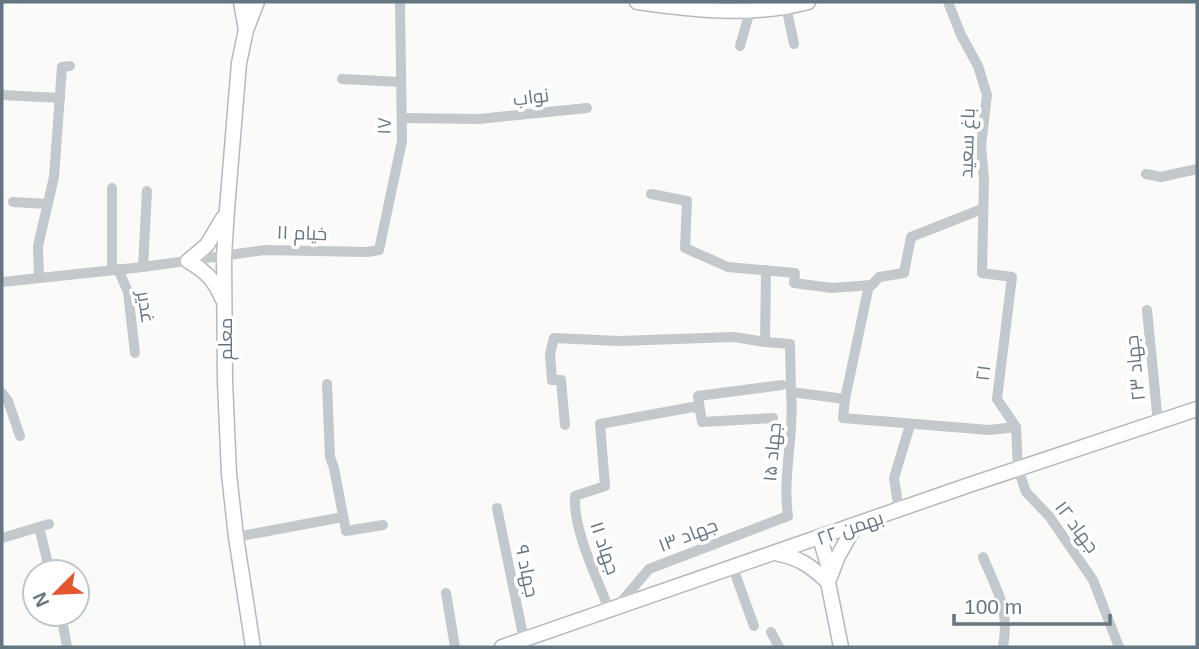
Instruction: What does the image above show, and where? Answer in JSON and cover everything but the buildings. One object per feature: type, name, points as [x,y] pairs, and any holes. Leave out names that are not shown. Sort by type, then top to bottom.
[{"type":"main road","points":[[241,2],[246,30]]},
{"type":"main road","points":[[246,30],[257,2]]},
{"type":"main road","points":[[637,2],[689,9],[750,11],[808,2]]},
{"type":"main road","name":"معلم","points":[[246,30],[239,63],[224,257],[229,462],[236,537],[253,647]]},
{"type":"main road","points":[[225,306],[208,273],[188,261],[215,235],[227,209]]},
{"type":"main road","name":"۲۲ بهمن","points":[[502,647],[1197,409]]},
{"type":"main road","points":[[828,582],[842,548],[855,526]]},
{"type":"main road","points":[[816,539],[841,647]]},
{"type":"main road","points":[[776,553],[795,556],[828,582]]},
{"type":"street","name":"۱۷","points":[[379,250],[402,141],[400,2]]},
{"type":"street","name":"باغ سعید","points":[[948,2],[961,35],[978,66],[987,95],[981,146],[984,179],[982,272],[1012,277]]},
{"type":"street","points":[[786,6],[794,44]]},
{"type":"street","points":[[740,46],[750,11]]},
{"type":"street","points":[[38,277],[38,246],[54,177],[62,67],[70,66]]},
{"type":"street","points":[[342,79],[401,82]]},
{"type":"street","points":[[2,95],[60,97]]},
{"type":"street","name":"نواب","points":[[402,118],[479,119],[587,108]]},
{"type":"street","points":[[1146,174],[1161,177],[1197,169]]},
{"type":"street","name":"غدیر","points":[[112,188],[115,269],[128,292],[135,353]]},
{"type":"street","points":[[144,267],[147,191]]},
{"type":"street","points":[[651,194],[687,201],[685,247],[728,267],[795,273],[794,283],[832,288],[869,285],[879,277],[904,273],[911,237],[982,209]]},
{"type":"street","points":[[13,202],[47,204]]},
{"type":"street","name":"خیام ۱۱","points":[[2,282],[144,267],[265,250],[379,250]]},
{"type":"street","points":[[565,425],[561,380],[552,380],[550,354],[554,338],[619,341],[734,337],[765,342],[766,271]]},
{"type":"street","name":"۲۱","points":[[1012,277],[997,399],[1016,427]]},
{"type":"street","points":[[869,285],[843,418],[989,430],[1016,427],[1018,469]]},
{"type":"street","name":"جهاد ۲۳","points":[[1147,310],[1158,423]]},
{"type":"street","name":"جهاد ۱۵","points":[[765,342],[790,344],[793,412],[785,478],[788,516]]},
{"type":"street","points":[[327,384],[330,457],[346,531],[383,525]]},
{"type":"street","points":[[773,418],[702,422],[698,396],[782,385]]},
{"type":"street","points":[[791,392],[845,399]]},
{"type":"street","points":[[2,393],[8,401],[20,436]]},
{"type":"street","name":"جهاد ۱۱","points":[[613,609],[583,540],[574,509],[575,496],[605,486],[600,424],[693,407],[700,410]]},
{"type":"street","points":[[899,511],[894,478],[910,425]]},
{"type":"street","name":"جهاد ۱۲","points":[[1018,469],[1026,492],[1049,516],[1093,580],[1119,647]]},
{"type":"street","name":"جهاد ۹","points":[[497,508],[524,640]]},
{"type":"street","name":"جهاد ۱۳","points":[[613,609],[649,569],[788,516]]},
{"type":"street","points":[[236,537],[342,517]]},
{"type":"street","points":[[2,538],[44,526],[48,558]]},
{"type":"street","points":[[983,557],[1003,605],[1007,626],[1003,647]]},
{"type":"street","points":[[733,568],[754,626]]},
{"type":"street","points":[[446,593],[455,647]]},
{"type":"street","points":[[64,628],[67,647]]},
{"type":"street","points":[[771,632],[779,647]]}]
